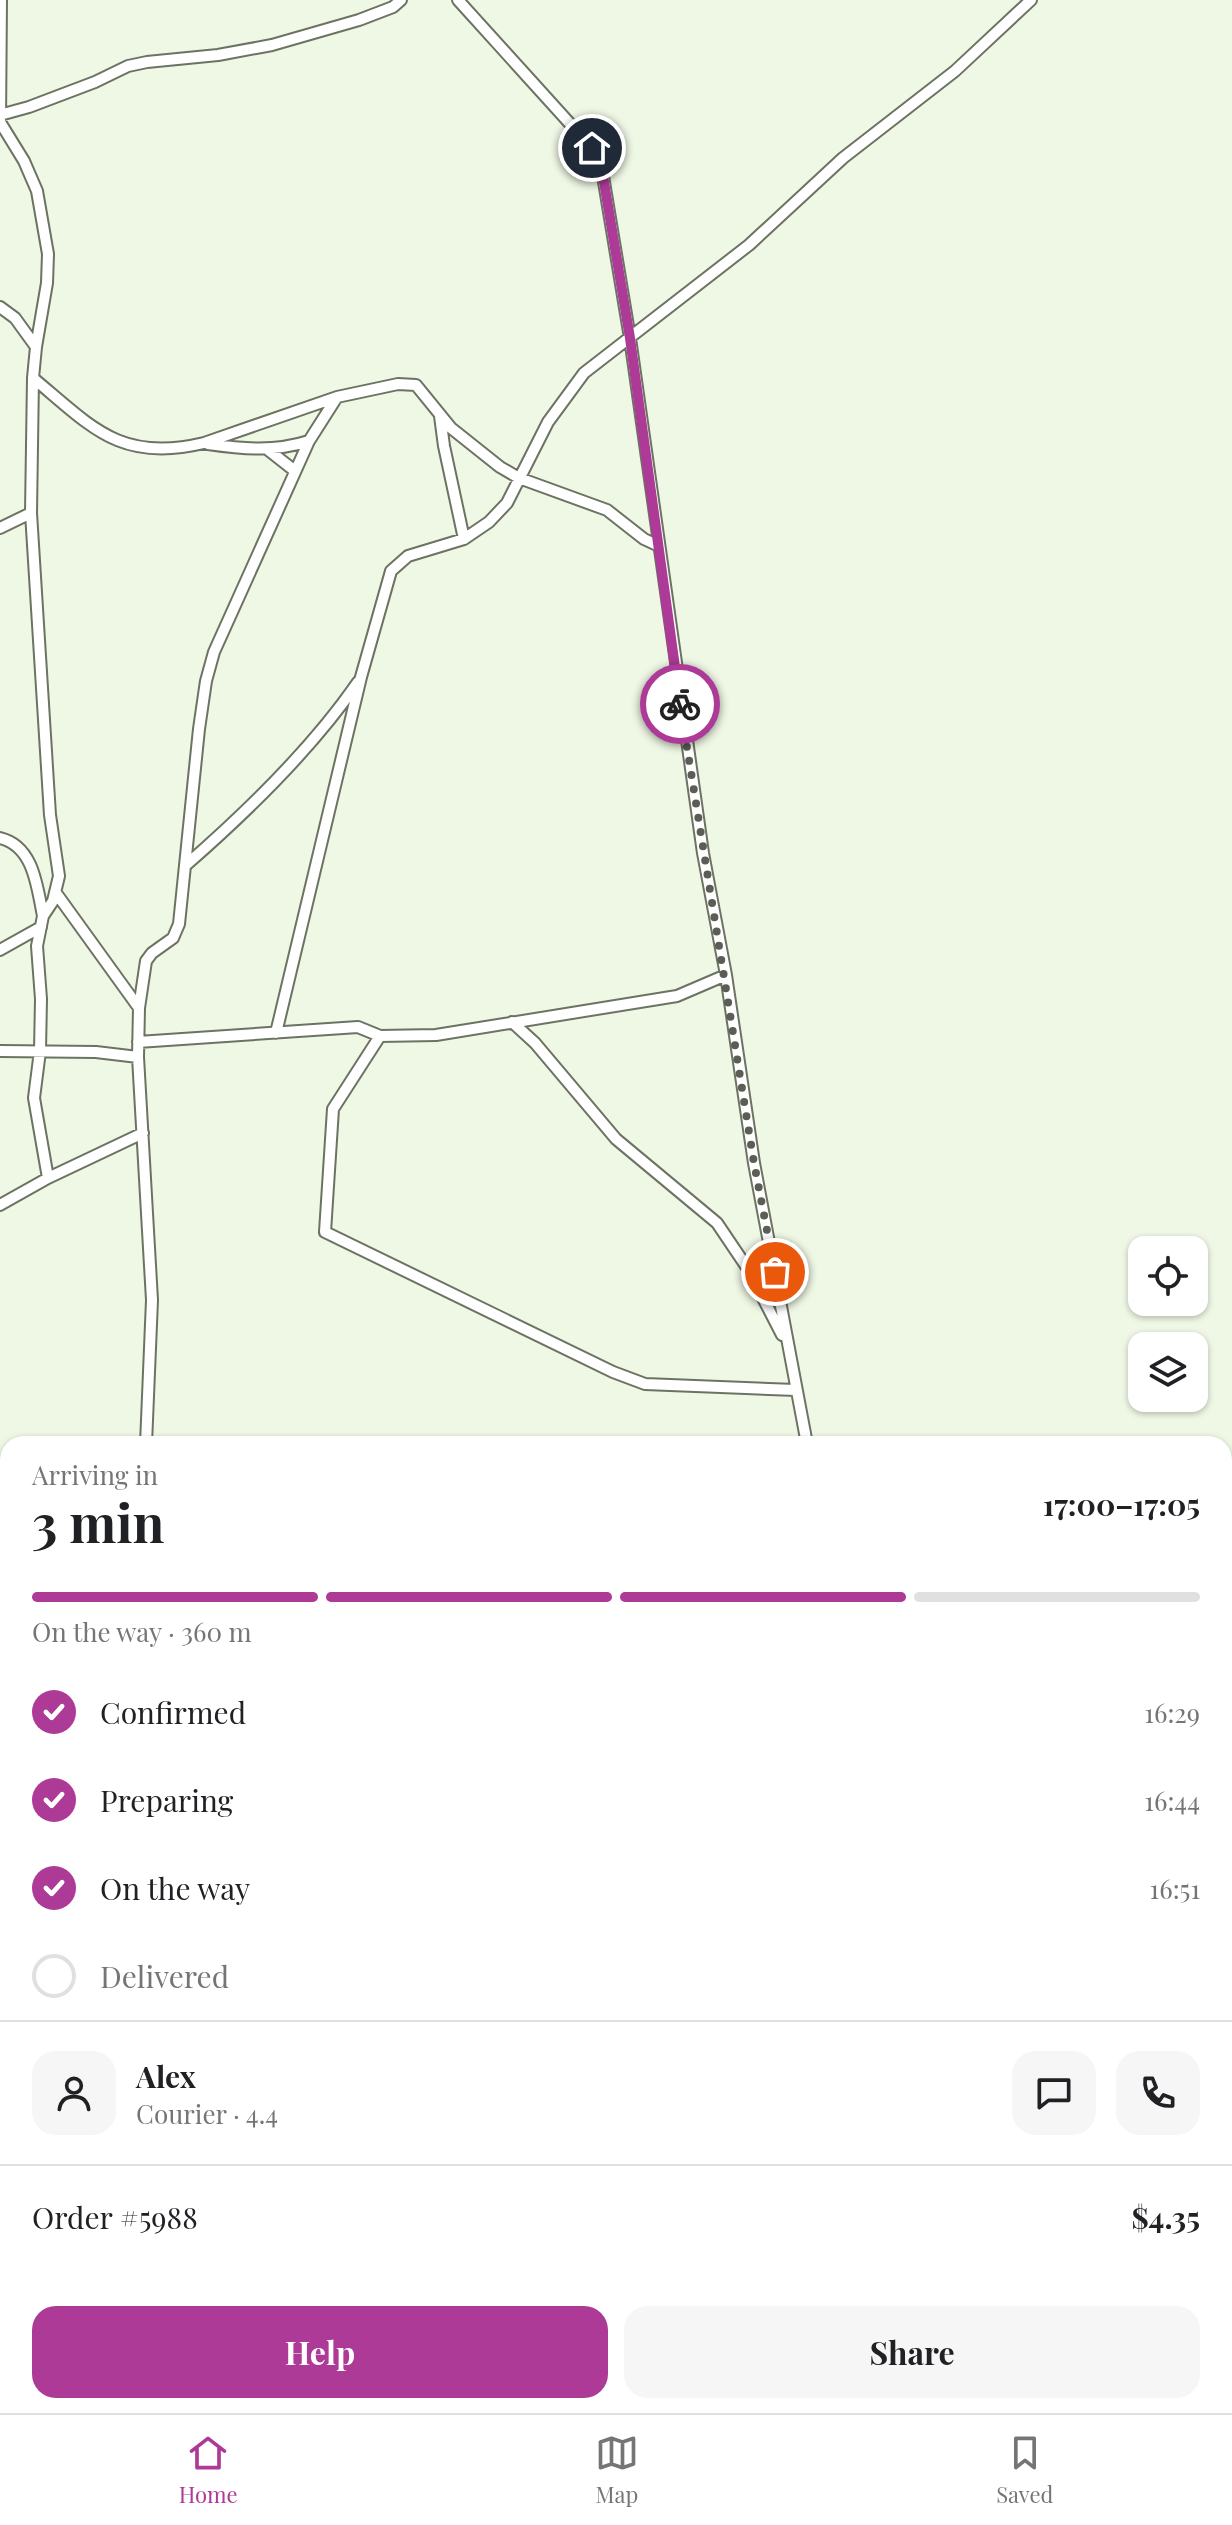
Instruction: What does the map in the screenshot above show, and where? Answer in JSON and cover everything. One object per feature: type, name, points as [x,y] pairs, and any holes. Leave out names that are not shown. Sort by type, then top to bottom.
[{"type":"street","points":[[1,0],[0,122],[24,161],[37,191],[48,254],[47,283],[33,378],[31,513],[50,815],[59,876],[56,893],[42,921],[37,946],[41,999],[40,1051],[34,1098],[48,1178]]},
{"type":"street","points":[[0,115],[69,92],[128,66],[272,45],[359,20],[393,7],[401,0]]},
{"type":"street","points":[[458,0],[583,137],[598,158],[630,338],[700,838],[726,975],[754,1163],[805,1436]]},
{"type":"street","points":[[276,1033],[361,677],[391,571],[408,556],[464,539],[489,522],[507,503],[548,422],[584,373],[749,245],[843,158],[955,71],[1031,0]]},
{"type":"street","points":[[0,307],[15,318],[36,347]]},
{"type":"street","points":[[33,378],[88,425],[113,440],[157,448],[204,443],[337,397],[410,384],[422,390],[451,428],[500,467],[519,478],[607,510],[644,539],[659,546]]},
{"type":"street","points":[[146,1436],[152,1300],[138,1057],[139,1008],[146,961],[177,932],[201,713],[214,652],[309,441],[337,397]]},
{"type":"street","points":[[440,413],[464,539]]},
{"type":"street","points":[[204,443],[267,449],[293,447],[309,441]]},
{"type":"street","points":[[267,449],[295,471]]},
{"type":"street","points":[[0,528],[31,513]]},
{"type":"street","points":[[186,865],[231,826],[325,726],[361,677]]},
{"type":"street","points":[[0,838],[14,843],[28,858],[42,921]]},
{"type":"street","points":[[56,893],[139,1008]]},
{"type":"street","points":[[0,950],[42,921]]},
{"type":"street","points":[[138,1042],[358,1027],[380,1036],[436,1035],[677,996],[726,975]]},
{"type":"street","points":[[512,1022],[535,1043],[616,1139],[717,1223],[748,1269],[789,1351]]},
{"type":"street","points":[[380,1036],[333,1109],[325,1232],[613,1372],[645,1384],[796,1390]]},
{"type":"street","points":[[0,1051],[111,1053],[138,1057]]},
{"type":"street","points":[[0,1205],[48,1178],[143,1133]]},
{"type":"way so far","points":[[680,704],[754,1163],[775,1272]]},
{"type":"route","points":[[592,148],[603,176],[630,338],[680,704]]}]
